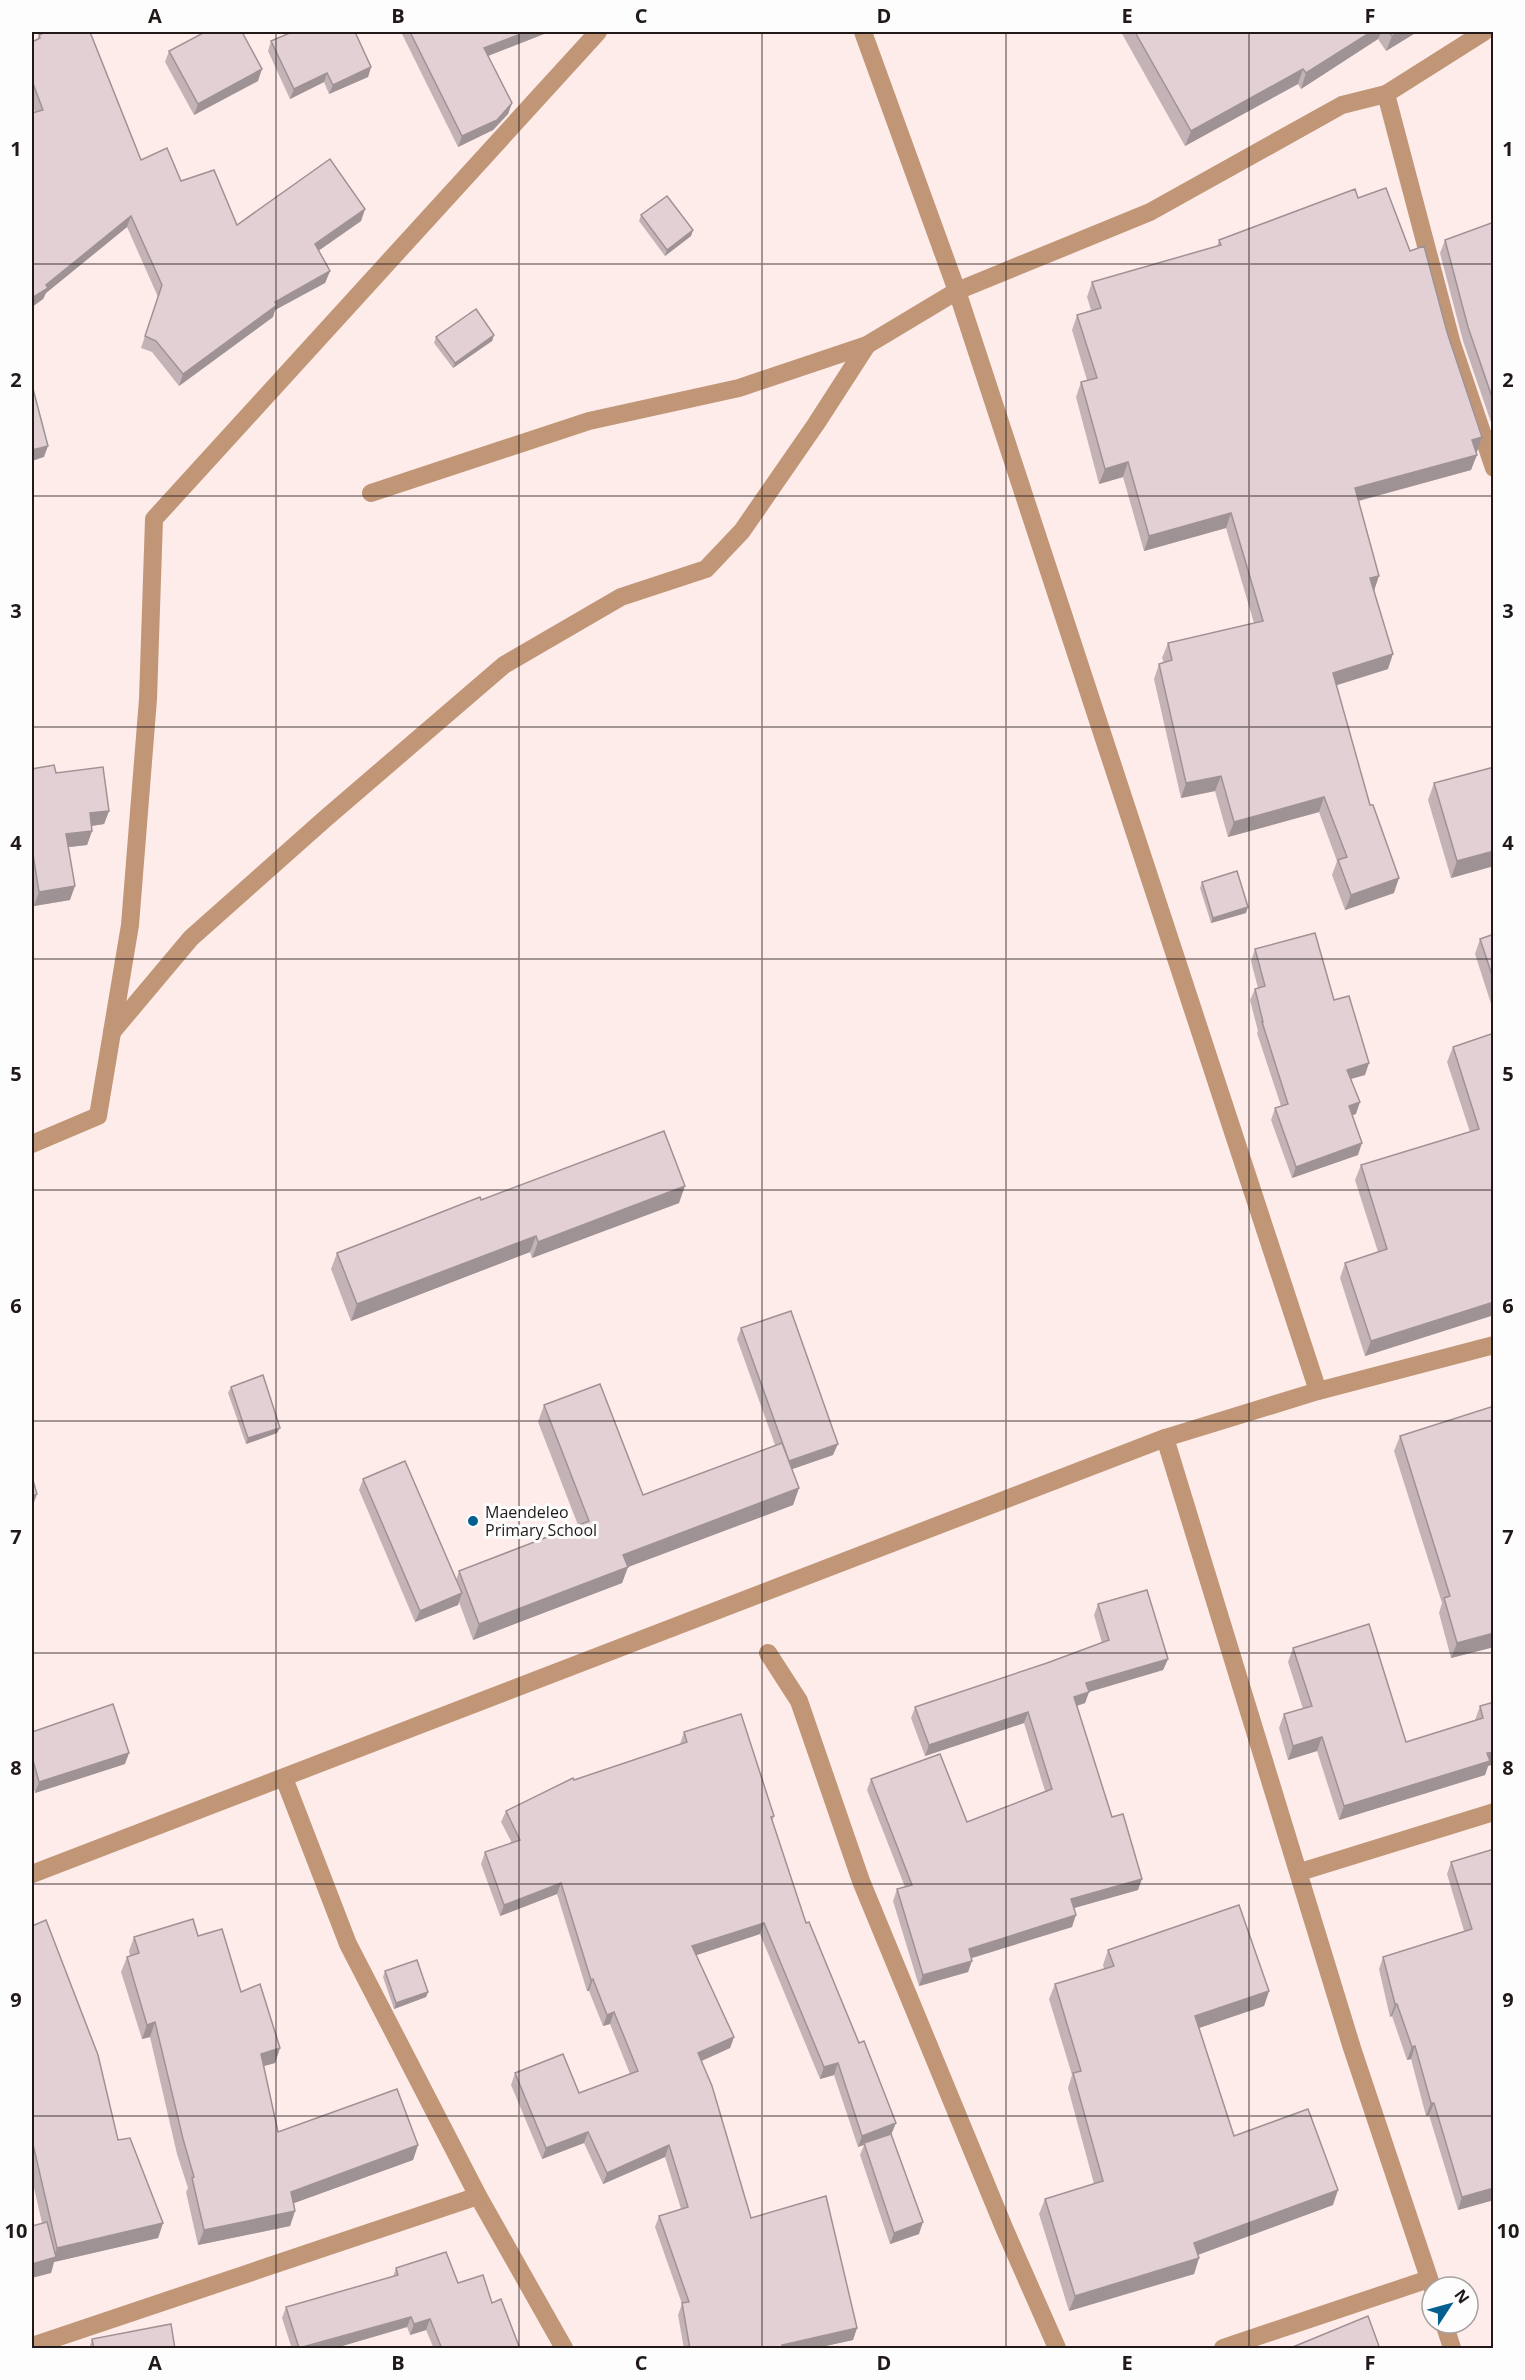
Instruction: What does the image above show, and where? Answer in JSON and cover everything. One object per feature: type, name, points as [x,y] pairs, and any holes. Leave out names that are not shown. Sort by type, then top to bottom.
[{"type":"street","points":[[32,1144],[98,1116],[131,913],[148,699],[154,519],[598,32]]},
{"type":"street","points":[[864,32],[957,291],[1318,1391]]},
{"type":"street","points":[[371,493],[589,421],[739,388],[867,345],[957,291],[1150,213],[1342,105],[1386,94],[1484,32]]},
{"type":"street","points":[[1386,94],[1452,344],[1494,468]]},
{"type":"street","points":[[112,1032],[191,938],[504,665],[621,597],[706,569],[742,531],[867,345]]},
{"type":"street","points":[[32,1874],[1165,1438],[1318,1391],[1494,1345]]},
{"type":"street","points":[[1165,1438],[1300,1872],[1352,2048],[1428,2275]]},
{"type":"street","points":[[768,1653],[798,1701],[861,1881],[1005,2230],[1057,2349]]},
{"type":"street","points":[[284,1778],[348,1944],[478,2196],[564,2349]]},
{"type":"street","points":[[1300,1872],[1494,1812]]},
{"type":"street","points":[[32,2346],[478,2196]]},
{"type":"street","points":[[1222,2349],[1420,2286]]},
{"type":"building","points":[[46,32],[90,32],[141,160],[167,148],[181,181],[214,170],[237,225],[330,159],[365,209],[315,244],[330,271],[275,302],[277,305],[183,374],[156,341],[145,336],[162,285],[131,216],[46,285],[48,288],[32,298],[32,113],[43,110],[32,81],[32,42]]},
{"type":"building","points":[[205,32],[242,32],[262,69],[198,104],[169,51]]},
{"type":"building","points":[[292,32],[355,32],[371,67],[333,85],[327,73],[294,89],[271,41]]},
{"type":"building","points":[[410,32],[526,32],[484,48],[512,103],[497,120],[462,136]]},
{"type":"building","points":[[1135,32],[1371,32],[1306,73],[1303,69],[1191,131]]},
{"type":"building","points":[[1386,188],[1410,251],[1424,246],[1447,332],[1482,437],[1472,440],[1477,455],[1355,488],[1379,576],[1370,578],[1393,654],[1333,673],[1370,805],[1373,805],[1399,878],[1351,895],[1338,860],[1347,857],[1324,797],[1234,822],[1221,776],[1186,783],[1159,664],[1172,660],[1168,643],[1263,621],[1231,513],[1149,536],[1128,462],[1105,469],[1081,382],[1097,378],[1077,315],[1101,308],[1092,282],[1221,245],[1219,240],[1355,189],[1358,198]]},
{"type":"building","points":[[667,196],[693,230],[667,250],[641,215]]},
{"type":"building","points":[[1494,222],[1494,403],[1468,327],[1445,240]]},
{"type":"building","points":[[476,309],[494,335],[455,363],[436,337]]},
{"type":"building","points":[[32,385],[48,446],[32,450]]},
{"type":"building","points":[[54,765],[56,773],[103,767],[109,811],[90,813],[92,831],[66,834],[75,886],[39,892],[32,848],[32,769]]},
{"type":"building","points":[[1494,767],[1494,851],[1457,861],[1434,783]]},
{"type":"building","points":[[1237,871],[1248,907],[1213,918],[1202,882]]},
{"type":"building","points":[[1315,933],[1334,1000],[1349,996],[1369,1063],[1347,1070],[1360,1102],[1349,1106],[1362,1143],[1296,1167],[1275,1108],[1288,1104],[1262,1022],[1255,989],[1265,986],[1255,949]]},
{"type":"building","points":[[1494,934],[1494,981],[1480,939]]},
{"type":"building","points":[[1494,1033],[1494,1302],[1371,1341],[1345,1263],[1387,1249],[1361,1165],[1479,1129],[1453,1047]]},
{"type":"building","points":[[664,1131],[685,1186],[538,1242],[536,1236],[357,1304],[337,1253],[480,1197],[481,1200]]},
{"type":"building","points":[[791,1311],[838,1444],[789,1461],[741,1328]]},
{"type":"building","points":[[263,1375],[280,1428],[248,1438],[231,1387]]},
{"type":"building","points":[[600,1384],[643,1495],[782,1443],[799,1488],[623,1555],[628,1567],[479,1624],[459,1571],[589,1521],[544,1405]]},
{"type":"building","points":[[1494,1406],[1494,1633],[1457,1643],[1444,1598],[1450,1596],[1400,1436]]},
{"type":"building","points":[[405,1461],[462,1593],[420,1611],[363,1479]]},
{"type":"building","points":[[32,1477],[37,1494],[32,1496]]},
{"type":"building","points":[[1147,1590],[1168,1659],[1086,1683],[1089,1692],[1074,1697],[1112,1817],[1123,1814],[1142,1879],[1071,1899],[1076,1915],[969,1949],[972,1961],[923,1975],[897,1889],[912,1885],[871,1779],[940,1754],[967,1822],[1052,1789],[1028,1712],[929,1745],[915,1707],[1109,1640],[1098,1604]]},
{"type":"building","points":[[1369,1624],[1406,1742],[1483,1718],[1480,1706],[1494,1702],[1494,1752],[1487,1753],[1490,1761],[1344,1806],[1322,1737],[1293,1746],[1284,1714],[1312,1706],[1293,1648]]},
{"type":"building","points":[[113,1704],[129,1753],[39,1782],[32,1757],[32,1732]]},
{"type":"building","points":[[741,1714],[774,1816],[771,1817],[806,1923],[809,1922],[859,2043],[864,2041],[896,2123],[862,2136],[838,2063],[824,2067],[764,1923],[692,1946],[734,2037],[698,2053],[712,2086],[751,2218],[826,2196],[857,2328],[782,2345],[783,2349],[690,2349],[682,2303],[689,2302],[659,2216],[688,2207],[669,2145],[607,2173],[588,2132],[546,2148],[515,2073],[563,2054],[579,2093],[638,2071],[614,2012],[607,2015],[593,1979],[591,1980],[561,1883],[504,1905],[485,1852],[520,1840],[506,1811],[573,1778],[574,1780],[687,1742],[684,1732]]},
{"type":"building","points":[[1494,1849],[1494,2188],[1462,2197],[1415,2046],[1412,2047],[1397,2004],[1395,2004],[1383,1957],[1472,1929],[1451,1862]]},
{"type":"building","points":[[1239,1905],[1269,1991],[1195,2016],[1234,2136],[1308,2109],[1338,2190],[1194,2243],[1199,2258],[1075,2296],[1045,2199],[1103,2181],[1073,2073],[1081,2071],[1055,1984],[1114,1966],[1108,1950]]},
{"type":"building","points":[[193,1919],[198,1936],[222,1929],[241,1992],[260,1984],[280,2048],[261,2054],[278,2132],[397,2089],[418,2145],[291,2192],[295,2211],[204,2230],[192,2178],[194,2177],[155,2022],[147,2025],[127,1957],[139,1953],[134,1937]]},
{"type":"building","points":[[46,1920],[98,2055],[118,2140],[130,2138],[163,2223],[57,2248],[32,2140],[32,1926]]},
{"type":"building","points":[[417,1960],[428,1992],[396,2003],[385,1971]]},
{"type":"building","points":[[891,2134],[923,2222],[894,2233],[864,2143]]},
{"type":"building","points":[[47,2222],[56,2257],[32,2264],[32,2226]]},
{"type":"building","points":[[446,2252],[458,2283],[483,2275],[492,2303],[501,2299],[520,2349],[442,2349],[430,2319],[414,2324],[411,2317],[299,2348],[286,2307],[398,2275],[396,2268]]},
{"type":"building","points":[[1368,2316],[1380,2349],[1288,2349]]},
{"type":"building","points":[[171,2324],[175,2349],[94,2349],[92,2339]]},
{"type":"place","name":"Maendeleo Primary School","points":[[473,1521]]}]
